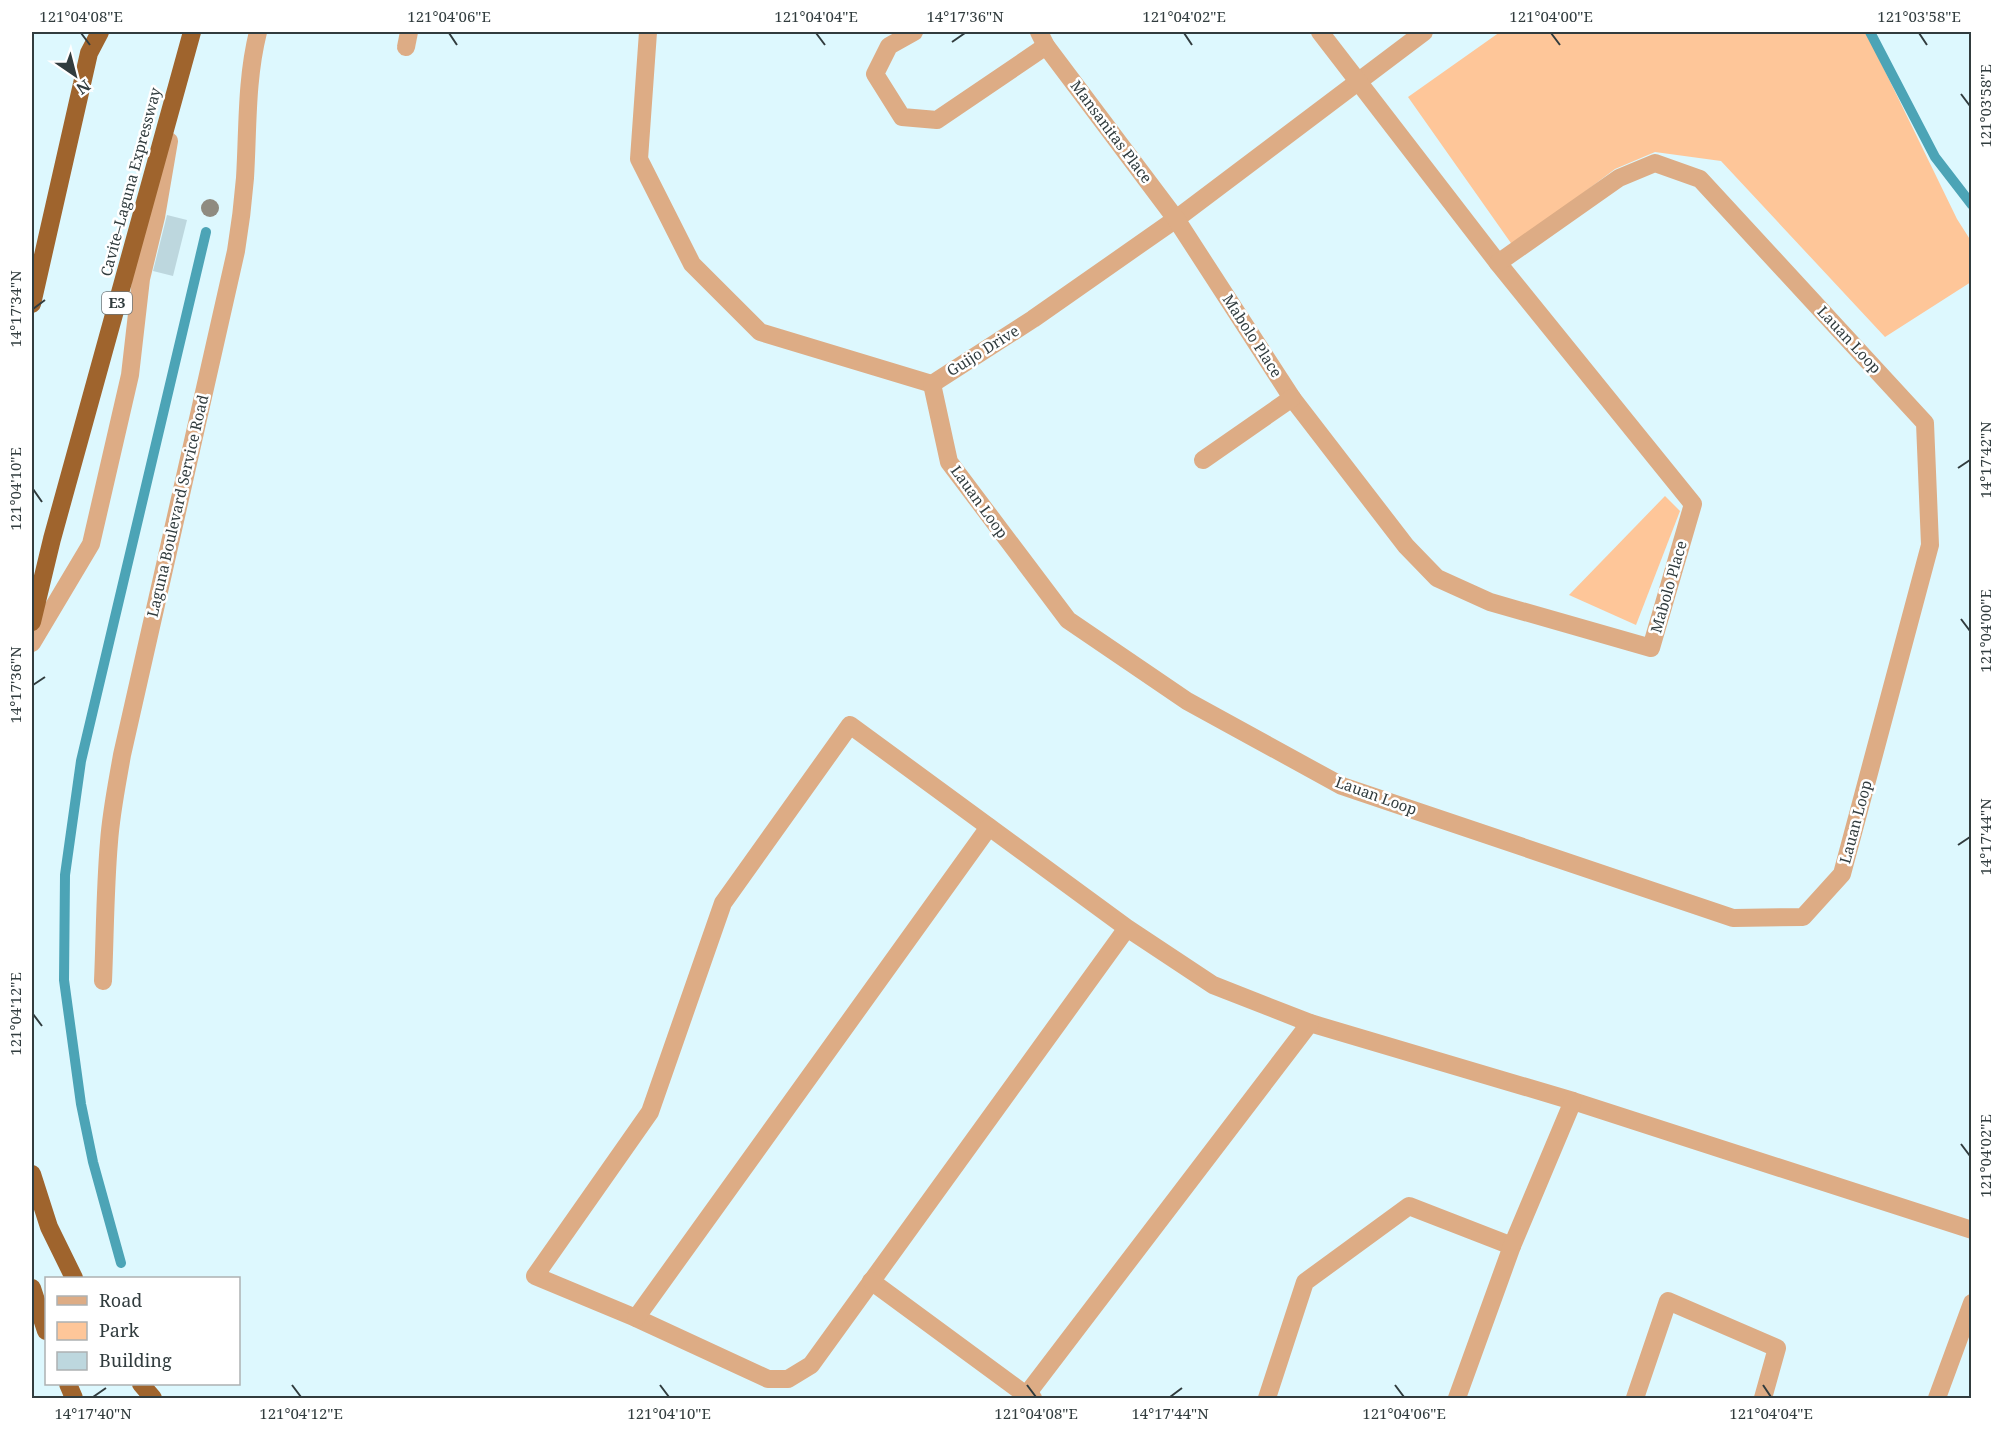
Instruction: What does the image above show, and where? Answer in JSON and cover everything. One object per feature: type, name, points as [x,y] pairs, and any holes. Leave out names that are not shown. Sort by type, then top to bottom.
[{"type":"highway","points":[[32,304],[89,54],[100,32]]},
{"type":"highway","name":"Cavite–Laguna Expressway","points":[[32,622],[52,539],[192,32]]},
{"type":"highway","points":[[32,1174],[49,1227],[74,1277]]},
{"type":"highway","points":[[32,1288],[45,1328]]},
{"type":"highway","points":[[143,1385],[153,1398]]},
{"type":"street","points":[[89,32],[89,54]]},
{"type":"street","name":"Laguna Boulevard Service Road","points":[[103,981],[107,872],[114,798],[236,251],[243,198],[246,119],[253,52],[258,32]]},
{"type":"street","name":"Guijo Drive","points":[[648,32],[639,159],[692,264],[760,332],[932,384],[1034,319],[1176,219],[1424,32]]},
{"type":"street","name":"Mansanitas Place","points":[[914,32],[889,46],[875,74],[902,117],[937,120],[1043,39],[1176,219]]},
{"type":"street","points":[[1320,32],[1359,81]]},
{"type":"street","points":[[32,643],[91,544],[129,375],[141,279],[156,217],[181,68]]},
{"type":"street","name":"Mabolo Place","points":[[1176,219],[1292,398],[1406,546],[1437,578],[1490,602],[1651,648],[1693,504],[1497,263],[1359,81]]},
{"type":"street","name":"Lauan Loop","points":[[932,384],[949,462],[1068,620],[1187,701],[1342,786],[1733,918],[1803,916],[1842,874],[1930,545],[1925,423],[1700,179],[1655,163],[1619,178],[1497,263]]},
{"type":"street","points":[[1203,460],[1292,398]]},
{"type":"street","points":[[1126,928],[811,1365],[788,1379],[768,1379],[636,1318],[536,1276],[650,1112],[723,903],[850,725],[1126,928],[1213,985],[1310,1023],[1573,1101],[1971,1230]]},
{"type":"street","points":[[636,1318],[989,827]]},
{"type":"street","points":[[871,1281],[1028,1397],[1310,1023]]},
{"type":"street","points":[[1457,1398],[1512,1246],[1573,1101]]},
{"type":"street","points":[[1267,1398],[1305,1282],[1409,1206],[1512,1246]]},
{"type":"street","points":[[1635,1398],[1668,1300],[1778,1348],[1763,1398]]},
{"type":"street","points":[[1936,1398],[1971,1303]]},
{"type":"green space","points":[[1500,32],[1866,32],[1957,219],[1971,241],[1971,282],[1885,337],[1721,161],[1655,152],[1615,169],[1513,246],[1408,97]]},
{"type":"green space","points":[[1665,496],[1680,511],[1636,625],[1569,595]]},
{"type":"building","points":[[167,215],[187,220],[173,276],[153,271]]},
{"type":"waterway","points":[[1870,32],[1935,157],[1972,205]]},
{"type":"waterway","points":[[121,1263],[93,1162],[81,1104],[64,980],[65,875],[81,761],[206,232]]}]
